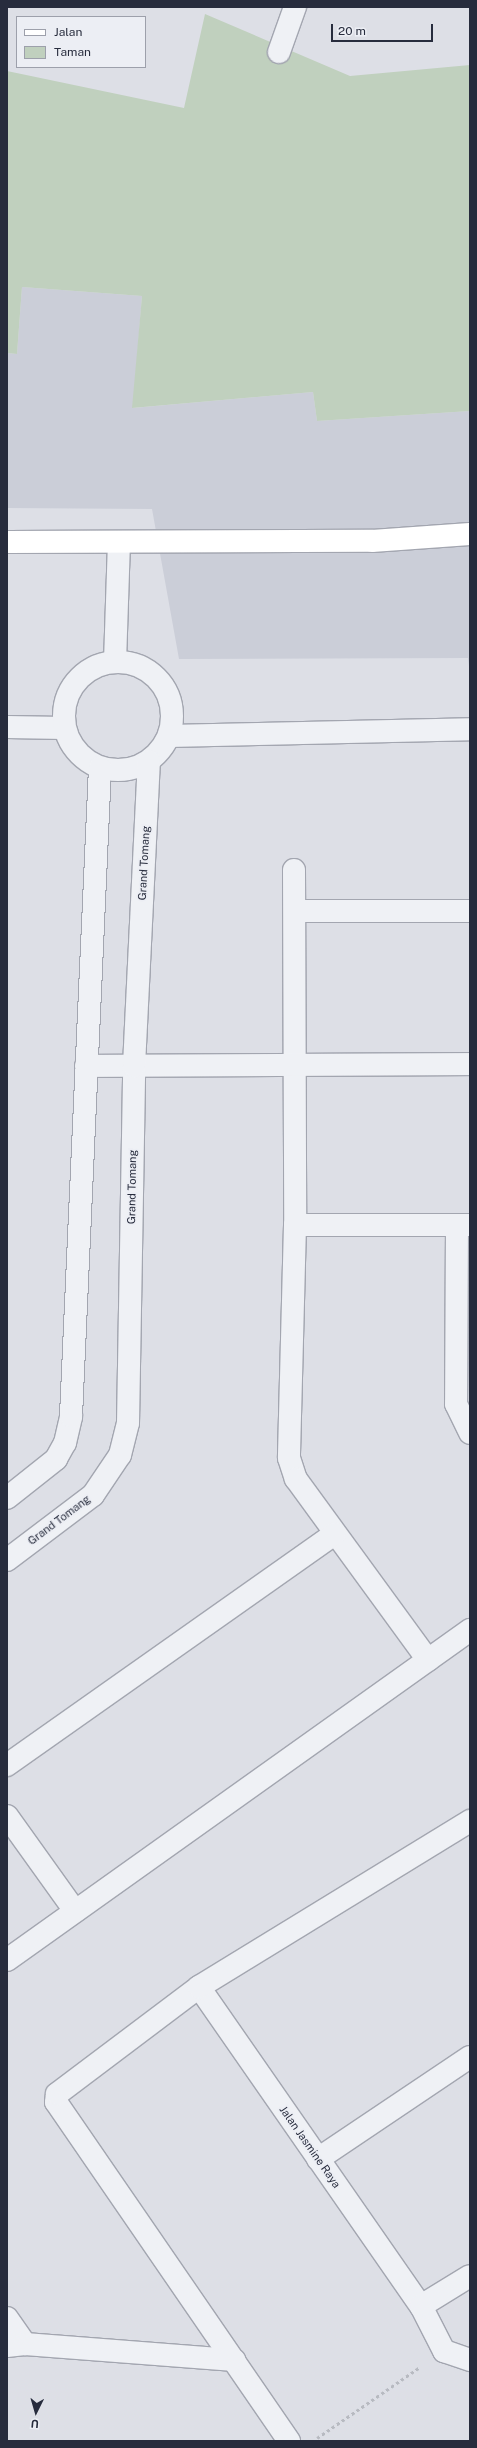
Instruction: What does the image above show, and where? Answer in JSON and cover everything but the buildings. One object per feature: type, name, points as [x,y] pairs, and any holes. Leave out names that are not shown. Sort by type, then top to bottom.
[{"type":"main road","points":[[7,542],[119,544],[372,541],[470,534]]},
{"type":"street","points":[[279,52],[295,7]]},
{"type":"street","points":[[115,662],[119,544]]},
{"type":"street","points":[[115,662],[137,665],[155,676],[168,694],[173,715],[169,736],[149,761],[126,770],[100,768],[77,752],[64,728],[64,704],[74,683],[93,668],[115,662]]},
{"type":"street","points":[[7,727],[64,728]]},
{"type":"street","points":[[169,736],[470,729]]},
{"type":"street","name":"Grand Tomang","points":[[7,1560],[93,1495],[120,1455],[128,1423],[134,1066],[149,761]]},
{"type":"street","points":[[7,1498],[56,1459],[65,1443],[71,1416],[100,768]]},
{"type":"street","points":[[294,870],[295,1225],[289,1458],[296,1479],[428,1660]]},
{"type":"street","points":[[295,911],[470,911]]},
{"type":"street","points":[[86,1066],[470,1064]]},
{"type":"street","points":[[295,1225],[463,1225],[456,1404],[470,1433]]},
{"type":"street","points":[[7,1765],[335,1534]]},
{"type":"street","points":[[7,1960],[470,1630]]},
{"type":"street","points":[[7,1816],[75,1911]]},
{"type":"street","points":[[289,2441],[56,2102],[57,2094],[199,1987],[470,1820]]},
{"type":"street","name":"Jalan Jasmine Raya","points":[[199,1987],[421,2306],[444,2351]]},
{"type":"street","points":[[318,2159],[470,2056]]},
{"type":"street","points":[[421,2306],[470,2276]]},
{"type":"street","points":[[7,2318],[16,2345],[234,2360]]},
{"type":"street","points":[[444,2351],[470,2360]]},
{"type":"path","points":[[314,2441],[444,2351]]},
{"type":"shaded area","points":[[22,287],[142,296],[133,408],[313,392],[317,421],[470,411],[470,674],[468,658],[179,659],[152,509],[7,508],[7,353],[17,354]]},
{"type":"green space","points":[[205,14],[350,76],[470,65],[470,411],[317,421],[313,392],[132,408],[142,296],[22,287],[17,354],[7,353],[7,71],[184,108]]}]
